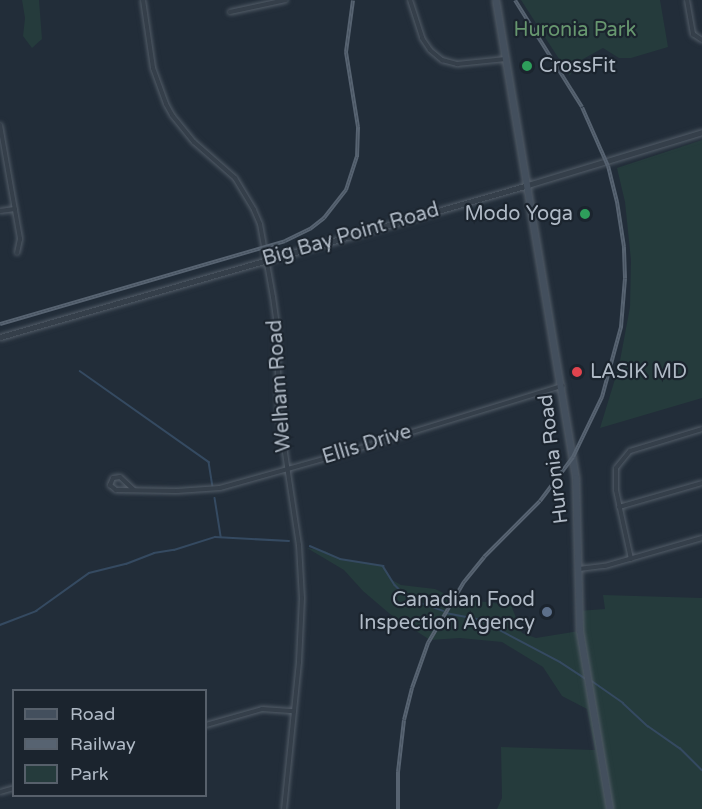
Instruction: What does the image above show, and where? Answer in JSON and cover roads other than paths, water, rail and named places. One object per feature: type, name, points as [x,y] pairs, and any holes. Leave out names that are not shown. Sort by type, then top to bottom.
[{"type":"main road","name":"Huronia Road","points":[[496,0],[576,478],[580,631],[610,809]]},
{"type":"street","name":"Welham Road","points":[[143,0],[156,79],[172,116],[194,142],[235,178],[260,224],[277,327],[279,413],[302,566],[303,608],[284,809]]},
{"type":"street","points":[[230,12],[286,0]]},
{"type":"street","points":[[410,0],[423,38],[430,50],[442,60],[457,64],[506,59]]},
{"type":"street","points":[[687,0],[693,34],[702,40]]},
{"type":"street","points":[[0,125],[20,239],[17,253]]},
{"type":"street","name":"Big Bay Point Road","points":[[0,337],[528,185],[702,132]]},
{"type":"street","points":[[0,211],[15,209]]},
{"type":"street","name":"Ellis Drive","points":[[134,490],[120,477],[113,478],[110,485],[116,490],[134,490],[220,488],[561,386]]},
{"type":"street","points":[[631,559],[619,507],[616,468],[622,459],[640,447],[702,429]]},
{"type":"street","points":[[619,507],[702,483]]},
{"type":"street","points":[[579,569],[596,569],[702,538]]},
{"type":"street","points":[[207,724],[262,709],[294,711]]},
{"type":"waterway","points":[[80,371],[209,462],[213,486]]},
{"type":"waterway","points":[[215,498],[221,537]]},
{"type":"waterway","points":[[0,625],[36,611],[89,573],[126,564],[154,553],[174,550],[215,537],[289,541]]},
{"type":"waterway","points":[[310,546],[340,559],[383,566],[395,585],[409,599],[443,611]]},
{"type":"waterway","points":[[446,613],[481,620],[585,678]]},
{"type":"waterway","points":[[592,681],[623,703],[648,726],[680,748],[702,770]]},
{"type":"railway","points":[[0,324],[285,241],[310,229],[324,218],[346,190],[357,157],[358,127],[346,52],[353,0]]},
{"type":"railway","points":[[398,809],[398,772],[404,720],[412,688],[428,643],[464,582],[484,557],[540,501],[573,457],[602,397],[621,327],[625,278],[624,247],[617,202],[608,166],[582,107],[515,0]]},
{"type":"place","name":"CrossFit","points":[[527,66]]},
{"type":"place","name":"Modo Yoga","points":[[585,214]]},
{"type":"place","name":"LASIK MD","points":[[577,372]]},
{"type":"place","name":"Canadian Food Inspection Agency","points":[[547,612]]},
{"type":"park label","name":"Huronia Park","points":[[575,30]]}]
